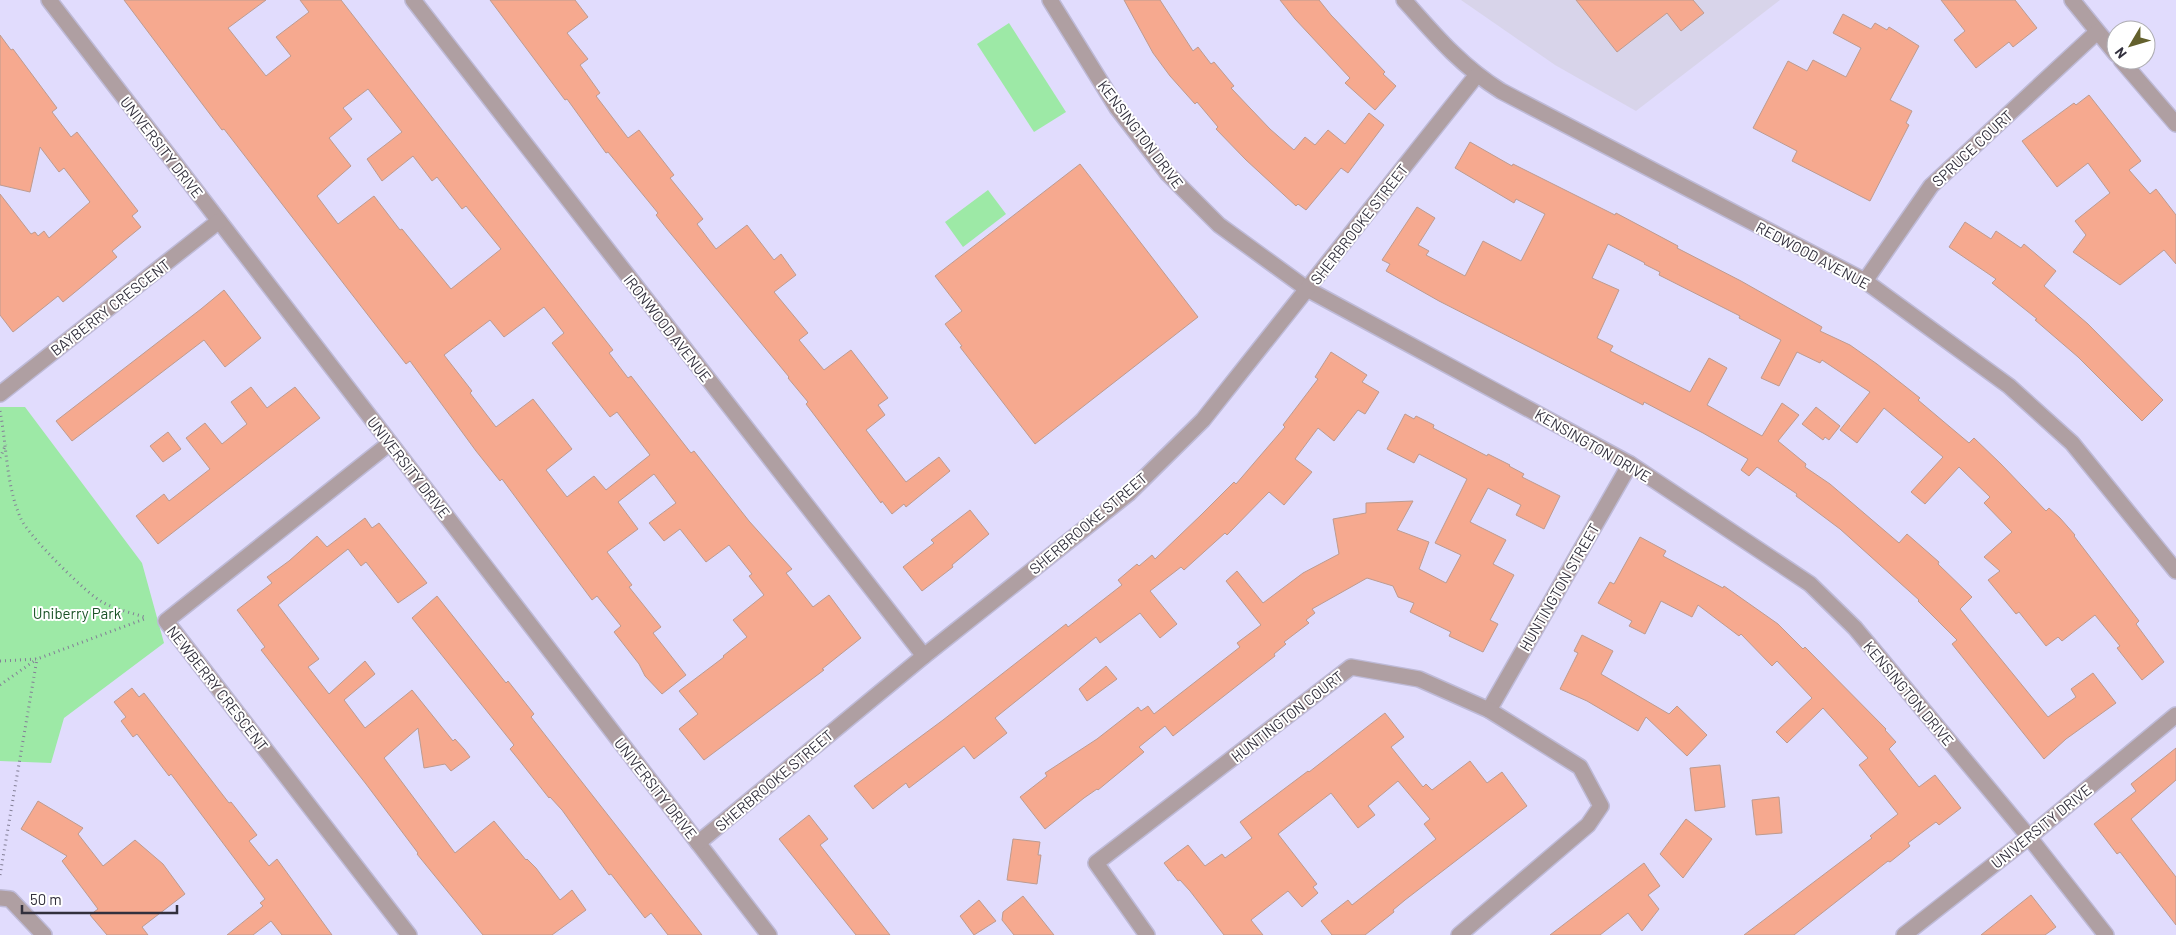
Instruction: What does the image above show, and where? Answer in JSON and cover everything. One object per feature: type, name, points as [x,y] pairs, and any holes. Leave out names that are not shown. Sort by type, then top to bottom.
[{"type":"street","name":"UNIVERSITY DRIVE","points":[[49,0],[768,935]]},
{"type":"street","name":"IRONWOOD AVENUE","points":[[413,0],[924,656]]},
{"type":"street","name":"KENSINGTON DRIVE","points":[[1050,0],[1117,108],[1168,174],[1219,225],[1308,288],[1630,464],[1810,584],[1855,628],[2029,837],[2106,935]]},
{"type":"street","name":"REDWOOD AVENUE","points":[[1404,0],[1454,55],[1476,76],[1501,91],[1865,281],[2009,386],[2072,443],[2176,571]]},
{"type":"street","points":[[2072,0],[2106,42]]},
{"type":"street","name":"SPRUCE COURT","points":[[1865,281],[1931,186],[2097,32]]},
{"type":"street","points":[[2130,70],[2176,124]]},
{"type":"street","name":"SHERBROOKE STREET","points":[[698,843],[924,656],[1128,494],[1203,420],[1476,76]]},
{"type":"street","name":"BAYBERRY CRESCENT","points":[[0,394],[219,221]]},
{"type":"street","name":"NEWBERRY CRESCENT","points":[[390,443],[166,621],[409,935]]},
{"type":"street","name":"HUNTINGTON STREET","points":[[1489,710],[1630,464]]},
{"type":"street","name":"HUNTINGTON COURT","points":[[1146,935],[1096,863],[1352,667],[1419,679],[1489,710],[1580,767],[1600,806],[1588,825],[1459,935]]},
{"type":"street","name":"UNIVERSITY DRIVE","points":[[1904,935],[2029,837],[2176,715]]},
{"type":"street","points":[[0,898],[10,899],[44,935]]},
{"type":"path","points":[[0,410],[6,443],[8,474],[22,520],[73,578],[102,603],[147,618],[166,621]]},
{"type":"path","points":[[0,458],[6,443]]},
{"type":"path","points":[[0,685],[37,659],[147,618]]},
{"type":"path","points":[[0,661],[37,659]]},
{"type":"path","points":[[0,875],[37,659]]},
{"type":"shaded area","points":[[1461,0],[1780,0],[1636,111],[1555,65]]},
{"type":"green space","points":[[1009,23],[1066,112],[1034,132],[977,44]]},
{"type":"green space","points":[[988,190],[1006,214],[963,247],[945,222]]},
{"type":"green space","name":"Uniberry Park","points":[[0,407],[25,407],[142,563],[164,643],[64,718],[51,763],[0,761]]},
{"type":"building","points":[[124,0],[266,0],[228,28],[266,76],[291,56],[276,37],[309,12],[300,0],[341,0],[613,350],[609,353],[628,378],[631,376],[691,453],[694,451],[749,521],[792,569],[786,573],[813,607],[829,595],[861,638],[822,669],[824,670],[704,760],[679,729],[698,714],[679,691],[747,637],[733,620],[764,595],[749,576],[752,574],[729,545],[706,562],[680,529],[664,541],[649,523],[676,503],[654,474],[618,502],[638,529],[607,552],[632,585],[629,587],[661,627],[653,633],[686,675],[662,694],[645,676],[639,664],[614,632],[621,626],[597,596],[592,600],[502,479],[500,481],[476,451],[410,361],[406,364],[224,129],[222,130]],"holes":[[[368,89],[402,132],[367,159],[382,181],[413,156],[432,181],[437,177],[462,209],[466,206],[501,249],[451,289],[402,229],[400,230],[374,196],[338,224],[317,196],[351,166],[329,138],[352,119],[343,108]],[[544,307],[564,333],[552,343],[610,417],[617,412],[650,455],[606,490],[594,476],[567,497],[546,470],[572,449],[533,399],[496,427],[470,393],[472,391],[444,355],[490,320],[504,337]]]},
{"type":"building","points":[[490,0],[575,0],[588,17],[567,33],[588,59],[580,65],[600,93],[596,96],[628,138],[639,130],[674,175],[670,178],[703,219],[697,224],[716,249],[747,225],[774,260],[781,254],[796,275],[774,292],[808,333],[799,340],[824,370],[851,350],[888,398],[878,405],[885,415],[866,430],[906,482],[939,457],[950,471],[906,507],[904,504],[892,514],[882,501],[881,503],[806,404],[808,402],[789,377],[667,229],[656,215],[658,213],[608,152],[606,153],[567,99],[565,100]]},
{"type":"building","points":[[1124,0],[1160,0],[1193,51],[1198,47],[1211,64],[1214,62],[1234,86],[1231,88],[1270,129],[1294,150],[1305,137],[1315,145],[1328,130],[1345,144],[1369,113],[1384,125],[1348,173],[1341,168],[1306,210],[1298,204],[1296,206],[1246,160],[1216,129],[1218,127],[1197,102],[1195,104],[1170,76],[1153,53]]},
{"type":"building","points":[[1280,0],[1319,0],[1385,72],[1383,74],[1396,86],[1375,110],[1345,83],[1350,78],[1295,19]]},
{"type":"building","points":[[1576,0],[1693,0],[1704,13],[1681,31],[1667,13],[1617,52]]},
{"type":"building","points":[[1941,0],[2015,0],[2037,28],[2013,47],[2009,42],[1976,68],[1954,40],[1965,31]]},
{"type":"building","points":[[1843,14],[1871,29],[1875,23],[1887,30],[1889,27],[1919,46],[1890,100],[1912,111],[1906,123],[1909,125],[1870,201],[1792,161],[1797,151],[1753,128],[1788,61],[1807,71],[1813,60],[1846,77],[1861,48],[1833,33]]},
{"type":"building","points":[[0,35],[11,50],[13,49],[57,108],[52,112],[71,137],[77,132],[138,211],[132,216],[141,227],[112,251],[117,257],[63,302],[58,296],[13,332],[0,315],[0,194],[31,234],[35,232],[38,236],[44,231],[49,238],[90,202],[64,168],[59,172],[40,147],[30,192],[0,185]]},
{"type":"building","points":[[2089,95],[2141,161],[2129,170],[2150,194],[2156,189],[2176,215],[2176,264],[2164,250],[2120,285],[2073,252],[2086,235],[2075,221],[2110,193],[2088,163],[2057,187],[2022,141],[2074,103],[2076,105]]},
{"type":"building","points":[[1470,142],[1512,166],[1513,164],[1615,215],[1616,213],[1678,246],[1677,248],[1741,281],[1822,327],[1820,331],[1850,345],[1877,364],[1920,398],[1918,400],[1969,443],[1974,438],[2046,511],[2049,508],[2060,518],[2075,535],[2139,621],[2136,624],[2164,662],[2142,680],[2117,648],[2120,646],[2095,615],[2062,641],[2058,637],[2046,646],[2019,612],[2016,614],[1988,580],[2000,571],[1984,557],[2012,532],[1984,503],[1990,497],[1959,467],[1925,504],[1911,492],[1943,457],[1884,408],[1857,443],[1840,430],[1870,392],[1822,360],[1820,363],[1797,352],[1779,386],[1761,378],[1781,340],[1739,318],[1740,316],[1659,275],[1660,272],[1608,244],[1592,278],[1619,290],[1597,338],[1613,346],[1610,351],[1690,392],[1709,358],[1727,368],[1707,405],[1762,436],[1782,403],[1799,415],[1778,441],[1806,464],[1805,467],[1830,484],[1899,543],[1907,534],[1939,562],[1938,564],[1972,597],[1960,609],[2048,717],[2076,697],[2071,689],[2093,673],[2116,703],[2066,739],[2044,759],[1952,644],[1957,640],[1919,600],[1840,529],[1796,496],[1797,494],[1757,467],[1749,476],[1741,470],[1748,459],[1703,433],[1644,402],[1643,405],[1439,301],[1386,271],[1390,264],[1382,260],[1417,207],[1435,218],[1418,245],[1429,251],[1426,255],[1465,276],[1483,241],[1521,261],[1545,214],[1516,199],[1514,203],[1455,168]]},
{"type":"building","points":[[1080,164],[1198,317],[1035,444],[960,347],[962,346],[945,324],[962,311],[935,276]]},
{"type":"building","points":[[1965,222],[1991,239],[1996,231],[2021,248],[2024,244],[2056,271],[2044,286],[2088,324],[2163,400],[2142,421],[2078,357],[2035,320],[2037,319],[1992,283],[1996,279],[1949,247]]},
{"type":"building","points":[[224,290],[261,338],[225,367],[204,340],[72,441],[56,421]]},
{"type":"building","points":[[1331,352],[1367,375],[1362,382],[1379,392],[1365,414],[1358,410],[1334,441],[1318,428],[1295,459],[1312,472],[1284,505],[1269,492],[1227,535],[1225,533],[1184,570],[1181,567],[1150,591],[1177,624],[1160,638],[1140,613],[1100,643],[1096,637],[995,718],[1007,733],[974,759],[964,746],[909,788],[906,783],[873,809],[854,786],[943,720],[1066,624],[1068,627],[1122,585],[1118,580],[1137,564],[1139,566],[1152,555],[1155,559],[1234,482],[1236,484],[1285,427],[1283,425],[1318,379],[1315,377]]},
{"type":"building","points":[[251,387],[267,408],[295,387],[320,418],[158,544],[136,516],[164,494],[169,501],[210,469],[186,438],[205,423],[222,444],[247,424],[231,402]]},
{"type":"building","points":[[1816,407],[1840,426],[1829,440],[1825,437],[1823,440],[1802,424]]},
{"type":"building","points":[[1405,414],[1414,419],[1416,416],[1434,425],[1433,428],[1487,456],[1488,454],[1510,465],[1524,474],[1522,477],[1560,496],[1544,529],[1516,515],[1521,505],[1488,488],[1470,522],[1506,540],[1493,564],[1514,575],[1490,620],[1498,624],[1483,652],[1449,636],[1451,632],[1410,612],[1414,603],[1398,597],[1393,586],[1367,578],[1312,609],[1315,613],[1306,620],[1309,623],[1284,642],[1286,644],[1274,654],[1275,656],[1173,736],[1165,726],[1139,747],[1144,752],[1098,790],[1084,798],[1045,829],[1020,797],[1047,776],[1045,773],[1097,739],[1138,707],[1141,711],[1148,706],[1154,714],[1240,647],[1237,643],[1261,625],[1226,581],[1237,571],[1263,603],[1303,573],[1339,554],[1333,519],[1366,513],[1366,503],[1413,501],[1397,530],[1429,542],[1419,569],[1446,583],[1461,555],[1435,543],[1467,479],[1419,454],[1414,463],[1387,449]]},
{"type":"building","points":[[168,432],[181,449],[163,462],[150,446]]},
{"type":"building","points":[[970,510],[989,534],[952,565],[953,567],[922,591],[903,567],[934,543],[931,540]]},
{"type":"building","points":[[365,518],[372,528],[379,523],[427,583],[398,603],[366,562],[361,566],[348,549],[278,605],[319,659],[308,667],[329,694],[365,661],[375,674],[344,700],[365,728],[412,690],[453,741],[455,739],[464,749],[470,757],[451,771],[445,764],[424,768],[418,728],[384,758],[455,853],[494,821],[526,860],[536,868],[560,900],[572,890],[586,910],[552,935],[483,935],[417,854],[366,784],[261,650],[265,647],[237,610],[272,583],[267,577],[289,561],[317,536],[327,547]]},
{"type":"building","points":[[1640,537],[1666,551],[1663,556],[1723,588],[1724,586],[1778,624],[1803,649],[1805,647],[1886,729],[1896,742],[1889,749],[1919,787],[1935,775],[1961,808],[1939,825],[1936,822],[1908,843],[1910,846],[1794,935],[1744,935],[1872,838],[1870,836],[1898,814],[1859,765],[1868,758],[1823,708],[1787,743],[1776,732],[1812,698],[1777,661],[1772,666],[1741,634],[1739,636],[1698,605],[1692,617],[1661,601],[1645,634],[1629,626],[1632,621],[1598,603],[1610,582],[1614,584]]},
{"type":"building","points":[[437,596],[506,683],[508,681],[534,714],[531,717],[702,935],[668,935],[651,913],[645,918],[611,874],[609,875],[562,810],[549,798],[510,749],[514,745],[412,618]]},
{"type":"building","points":[[1582,635],[1613,651],[1601,674],[1669,714],[1677,706],[1707,735],[1687,756],[1646,717],[1638,731],[1587,701],[1560,689],[1578,653],[1574,651]]},
{"type":"building","points":[[1106,666],[1117,679],[1087,701],[1079,689]]},
{"type":"building","points":[[132,688],[139,697],[144,693],[229,803],[231,802],[257,835],[249,841],[269,866],[277,859],[332,935],[282,935],[271,921],[253,935],[227,935],[263,906],[260,903],[265,899],[171,774],[169,776],[137,734],[133,737],[121,721],[126,717],[114,702]]},
{"type":"building","points":[[1385,713],[1404,737],[1391,747],[1423,787],[1426,784],[1432,790],[1470,761],[1487,783],[1502,772],[1527,806],[1405,900],[1393,910],[1394,912],[1365,935],[1332,935],[1321,921],[1348,900],[1352,905],[1436,839],[1424,824],[1430,819],[1398,781],[1368,806],[1375,815],[1358,828],[1331,793],[1278,834],[1317,884],[1313,887],[1318,893],[1302,907],[1288,891],[1251,920],[1263,935],[1224,935],[1190,891],[1180,880],[1178,881],[1164,863],[1188,845],[1205,866],[1222,854],[1225,858],[1252,838],[1240,822]]},
{"type":"building","points":[[2176,748],[2176,780],[2131,819],[2176,877],[2176,925],[2120,852],[2117,854],[2094,824],[2136,791],[2131,784]]},
{"type":"building","points":[[1720,765],[1725,807],[1695,811],[1690,768]]},
{"type":"building","points":[[1779,797],[1782,833],[1756,835],[1752,800]]},
{"type":"building","points":[[38,801],[83,828],[78,834],[103,866],[135,840],[163,864],[185,894],[142,927],[148,935],[107,935],[90,915],[98,909],[62,861],[67,856],[21,829]]},
{"type":"building","points":[[809,815],[828,839],[820,845],[890,935],[856,935],[779,839]]},
{"type":"building","points":[[1686,819],[1712,839],[1683,878],[1660,854]]},
{"type":"building","points":[[1013,839],[1040,842],[1038,855],[1041,855],[1037,884],[1007,880]]},
{"type":"building","points":[[1644,863],[1660,886],[1648,895],[1659,909],[1642,931],[1628,913],[1600,935],[1550,935]]},
{"type":"building","points":[[2031,895],[2056,927],[2045,935],[1981,935]]},
{"type":"building","points":[[1023,896],[1054,935],[1014,935],[1002,920],[1003,912]]},
{"type":"building","points":[[979,900],[996,921],[974,935],[960,916]]}]
